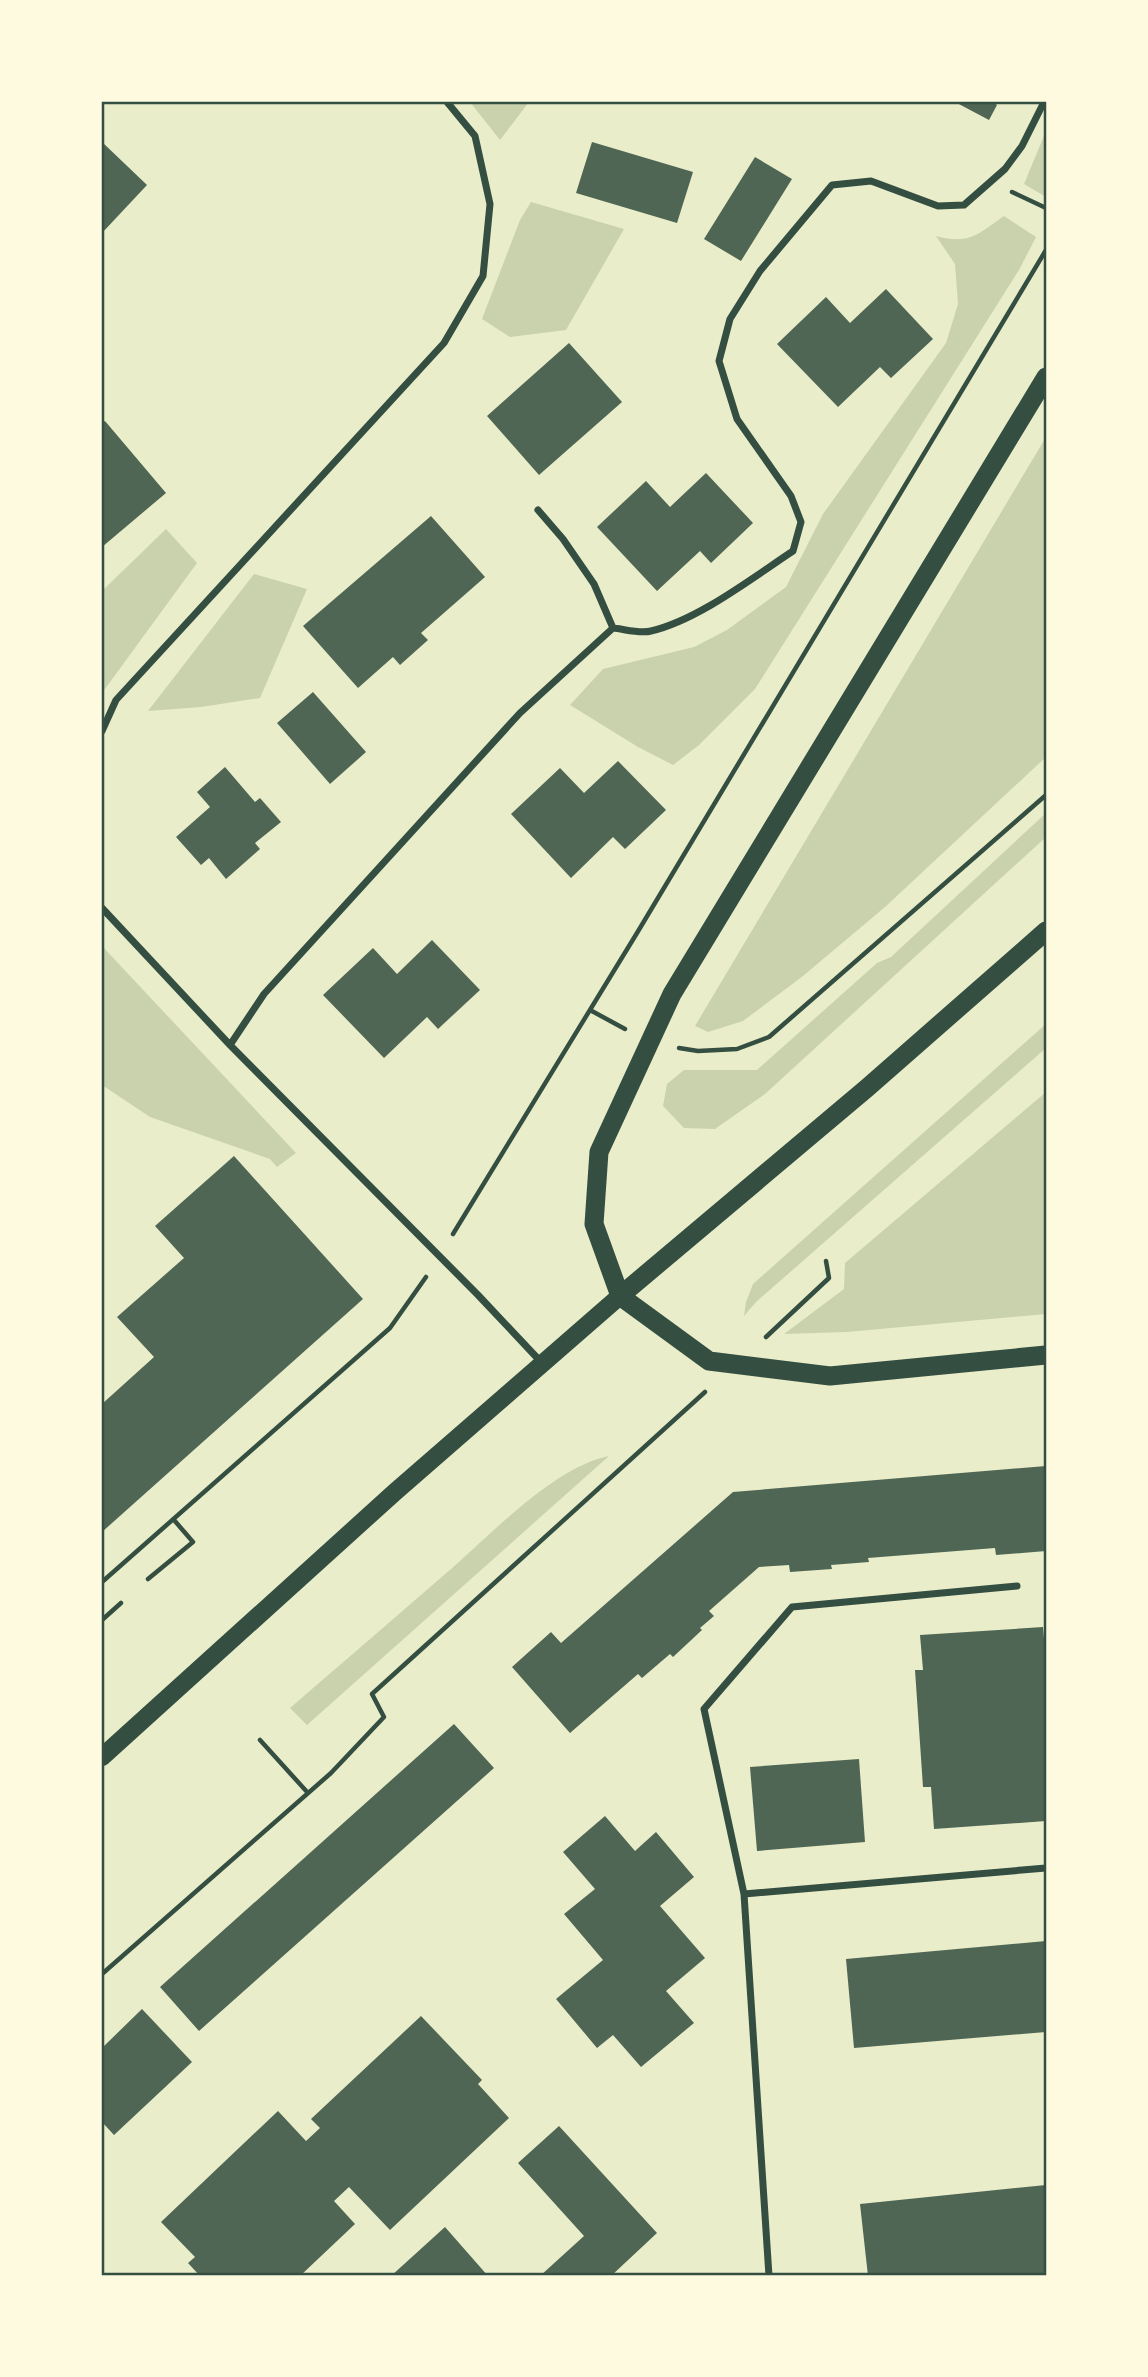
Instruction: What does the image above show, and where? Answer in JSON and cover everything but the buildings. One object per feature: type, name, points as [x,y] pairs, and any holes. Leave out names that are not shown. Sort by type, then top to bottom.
[{"type":"highway","points":[[1046,377],[672,994],[599,1152],[594,1224],[620,1296],[709,1361],[830,1376],[1046,1354]]},
{"type":"highway","points":[[620,1296],[867,1088],[1046,931]]},
{"type":"main road","points":[[102,1757],[395,1492],[620,1296]]},
{"type":"street","points":[[102,731],[116,700],[444,343],[483,276],[490,204],[475,136],[447,102]]},
{"type":"street","points":[[230,1045],[264,993],[520,713],[613,628],[648,632],[680,621],[726,596],[793,551],[801,522],[791,496],[737,419],[719,361],[730,319],[760,271],[832,185],[871,181],[938,206],[964,205],[1005,169],[1022,146],[1044,102]]},
{"type":"street","points":[[538,510],[563,539],[594,584],[613,628]]},
{"type":"street","points":[[102,908],[230,1045],[440,1256],[542,1363]]},
{"type":"street","points":[[769,2276],[744,1894],[704,1709],[792,1607],[1017,1586]]},
{"type":"street","points":[[744,1894],[1046,1868]]},
{"type":"path","points":[[1012,192],[1046,208]]},
{"type":"path","points":[[102,1583],[390,1328],[440,1256],[590,1010],[1046,250]]},
{"type":"path","points":[[590,1010],[649,1043],[698,1051],[737,1049],[769,1037],[1046,795]]},
{"type":"path","points":[[763,1339],[829,1278],[826,1261]]},
{"type":"path","points":[[102,1973],[331,1773],[384,1717],[372,1694],[713,1385]]},
{"type":"path","points":[[148,1579],[192,1542],[174,1520]]},
{"type":"path","points":[[102,1620],[121,1603]]},
{"type":"path","points":[[260,1740],[308,1793]]},
{"type":"green space","points":[[470,102],[529,102],[500,140]]},
{"type":"green space","points":[[1046,131],[1046,197],[1024,184]]},
{"type":"green space","points":[[531,202],[624,229],[566,330],[510,337],[482,319],[520,220]]},
{"type":"green space","points":[[1004,216],[1036,237],[1019,270],[755,689],[699,745],[673,765],[570,705],[603,669],[694,647],[727,630],[786,587],[823,514],[946,343],[958,304],[955,264],[936,236],[957,239],[973,236]]},
{"type":"green space","points":[[1046,437],[1046,757],[885,907],[803,976],[743,1021],[708,1032],[695,1026]]},
{"type":"green space","points":[[166,529],[197,563],[102,693],[102,591]]},
{"type":"green space","points":[[254,574],[307,589],[260,698],[201,707],[148,711]]},
{"type":"green space","points":[[1046,813],[1046,837],[765,1094],[715,1129],[684,1128],[663,1106],[667,1084],[684,1070],[757,1070],[877,963],[891,957]]},
{"type":"green space","points":[[102,946],[296,1153],[277,1167],[270,1159],[150,1117],[102,1085]]},
{"type":"green space","points":[[1046,1024],[1046,1048],[756,1302],[744,1316],[753,1284]]},
{"type":"green space","points":[[1046,1092],[1046,1314],[847,1332],[784,1334],[844,1289],[845,1263]]},
{"type":"green space","points":[[609,1456],[307,1725],[290,1708],[526,1503],[568,1473],[589,1462]]}]
